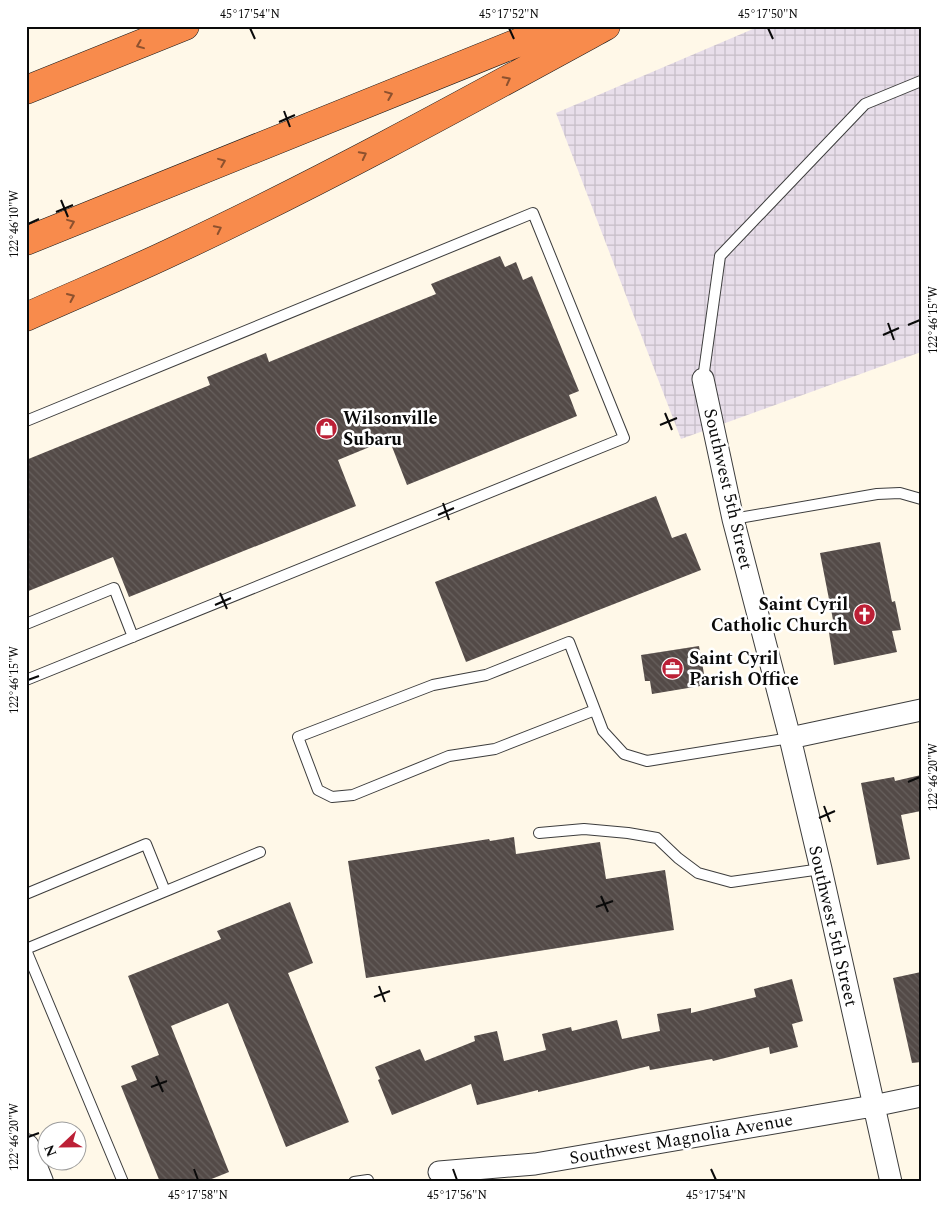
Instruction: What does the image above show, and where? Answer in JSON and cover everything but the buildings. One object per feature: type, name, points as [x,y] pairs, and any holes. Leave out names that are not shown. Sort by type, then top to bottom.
[{"type":"highway","points":[[26,90],[185,26]]},
{"type":"highway","points":[[26,241],[560,26]]},
{"type":"highway","points":[[26,317],[177,249],[276,201],[444,114],[606,26]]},
{"type":"street","name":"Southwest 5th Street","points":[[704,379],[734,519],[790,738],[872,1106],[891,1182]]},
{"type":"street","points":[[790,738],[921,710]]},
{"type":"street","name":"Southwest Magnolia Avenue","points":[[436,1177],[535,1164],[921,1096]]},
{"type":"street","points":[[26,1148],[40,1182]]},
{"type":"lane","points":[[704,379],[720,256],[865,104],[921,82]]},
{"type":"lane","points":[[26,422],[533,213],[624,438],[26,680]]},
{"type":"lane","points":[[734,519],[877,494],[900,492],[921,499]]},
{"type":"lane","points":[[26,624],[114,588],[134,636]]},
{"type":"lane","points":[[595,710],[495,749],[449,756],[353,795],[332,797],[318,790],[298,737],[433,685],[486,675],[569,642],[595,710],[603,731],[624,754],[647,761],[790,738]]},
{"type":"lane","points":[[539,833],[584,829],[657,838],[678,858],[698,873],[731,882],[820,868]]},
{"type":"lane","points":[[26,894],[146,844],[165,891]]},
{"type":"lane","points":[[123,1182],[26,950],[260,852]]},
{"type":"lane","points":[[354,1182],[368,1180]]},
{"type":"shaded area","points":[[760,26],[921,26],[921,352],[681,439],[556,113]]},
{"type":"place","name":"Wilsonville Subaru","points":[[327,428]]},
{"type":"place","name":"Saint Cyril Catholic Church","points":[[864,614]]},
{"type":"place","name":"Saint Cyril Parish Office","points":[[673,668]]}]
